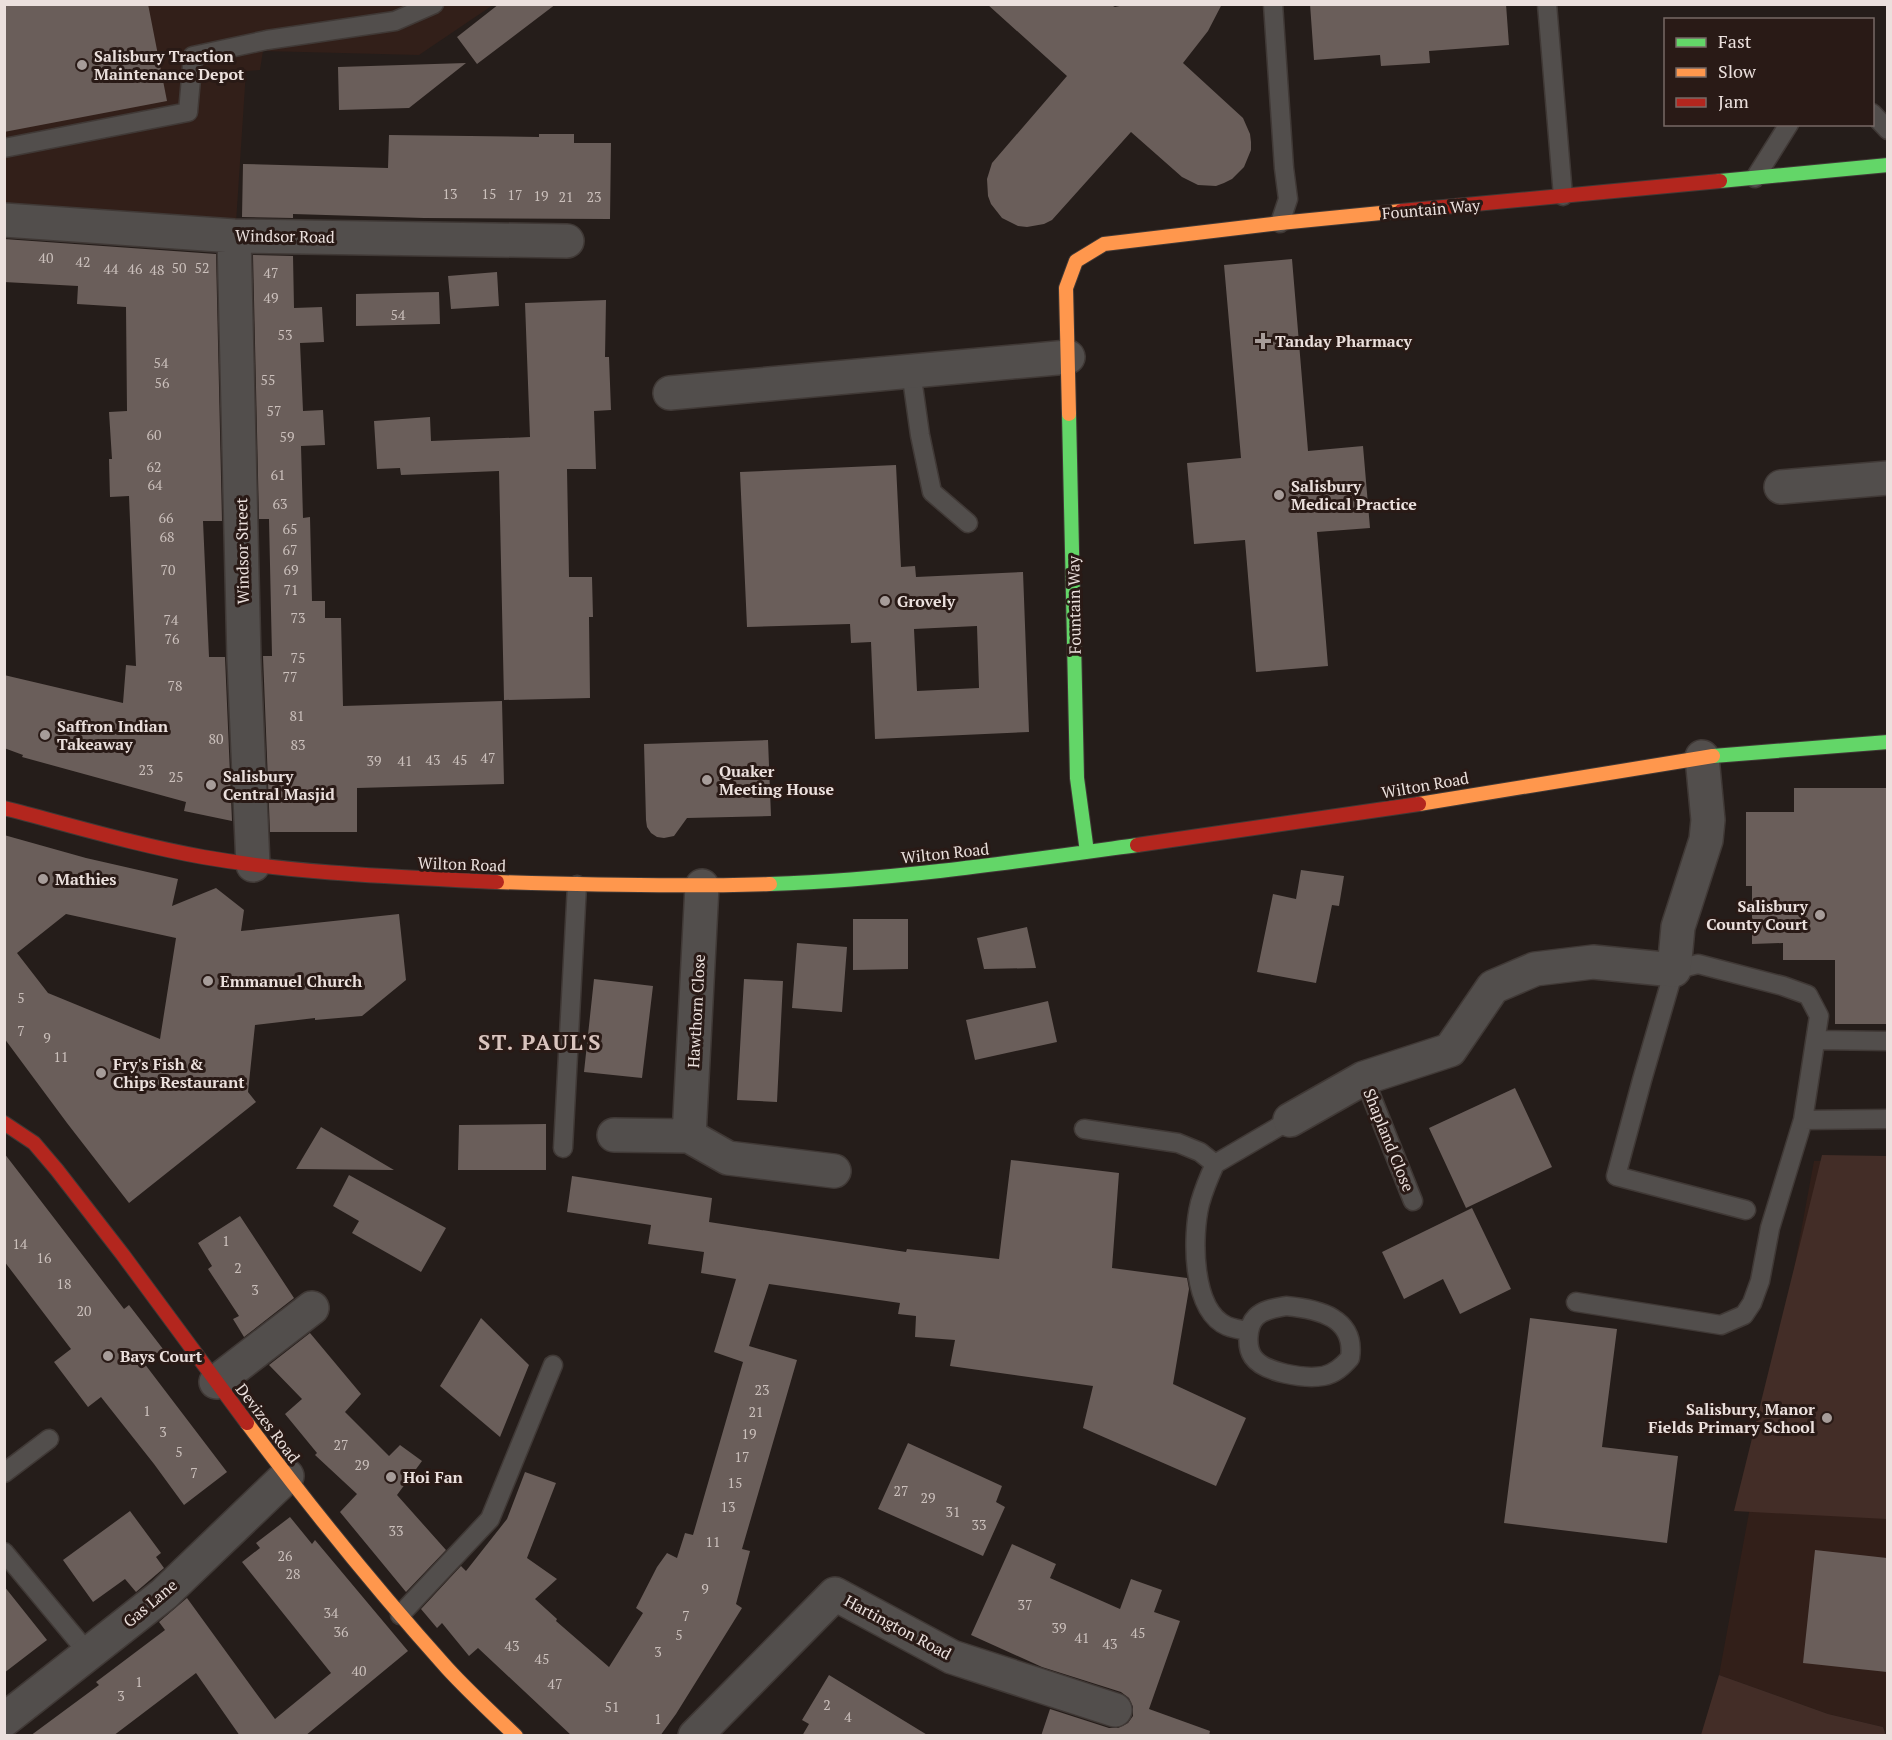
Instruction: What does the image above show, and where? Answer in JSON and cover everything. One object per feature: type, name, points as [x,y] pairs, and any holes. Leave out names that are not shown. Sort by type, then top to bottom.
[{"type":"main road","name":"Fountain Way","points":[[1087,852],[1077,778],[1066,288],[1076,261],[1104,244],[1280,223],[1887,165]]},
{"type":"main road","name":"Wilton Road","points":[[4,808],[137,843],[204,857],[340,875],[577,885],[702,886],[830,882],[1002,864],[1331,818],[1702,757],[1887,742]]},
{"type":"main road","name":"Devizes Road","points":[[4,1123],[34,1143],[47,1157],[123,1255],[287,1476],[400,1615],[449,1670],[516,1736]]},
{"type":"street","name":"Windsor Road","points":[[4,220],[234,236],[567,241]]},
{"type":"street","name":"Windsor Street","points":[[234,236],[244,660],[254,865]]},
{"type":"street","points":[[670,393],[1068,357]]},
{"type":"street","points":[[1781,488],[1887,478]]},
{"type":"street","points":[[1674,970],[1678,927],[1706,840],[1708,820],[1702,757]]},
{"type":"street","name":"Hawthorn Close","points":[[689,1136],[702,886]]},
{"type":"street","name":"Shapland Close","points":[[1290,1120],[1364,1078],[1450,1050],[1493,987],[1535,969],[1593,962],[1674,970]]},
{"type":"street","points":[[614,1134],[689,1136],[728,1158],[834,1171]]},
{"type":"street","points":[[216,1382],[312,1308]]},
{"type":"street","name":"Gas Lane","points":[[4,1720],[164,1594],[287,1476]]},
{"type":"street","name":"Hartington Road","points":[[695,1736],[835,1594],[952,1657],[1115,1710]]},
{"type":"lane","points":[[4,148],[188,112],[193,56],[267,40],[395,21],[434,4]]},
{"type":"lane","points":[[1273,4],[1288,199],[1280,223]]},
{"type":"lane","points":[[1547,4],[1563,196]]},
{"type":"lane","points":[[1874,115],[1887,130]]},
{"type":"lane","points":[[1755,178],[1788,126]]},
{"type":"lane","points":[[911,371],[920,435],[932,492],[968,523]]},
{"type":"lane","points":[[563,1148],[577,885]]},
{"type":"lane","points":[[1576,1302],[1721,1325],[1744,1315],[1752,1303],[1760,1281],[1770,1228],[1803,1120],[1819,1016],[1808,995],[1783,986],[1698,964],[1674,970],[1616,1176],[1746,1210]]},
{"type":"lane","points":[[1816,1040],[1887,1041]]},
{"type":"lane","name":"Shapland Close","points":[[1364,1078],[1413,1201]]},
{"type":"lane","points":[[1803,1120],[1887,1119]]},
{"type":"lane","points":[[1249,1331],[1227,1326],[1218,1320],[1211,1313],[1199,1285],[1195,1262],[1199,1205],[1215,1164],[1290,1120]]},
{"type":"lane","points":[[1084,1130],[1178,1143],[1200,1152],[1215,1164]]},
{"type":"lane","points":[[1286,1306],[1305,1308],[1338,1321],[1349,1335],[1352,1347],[1350,1358],[1335,1371],[1324,1376],[1291,1375],[1274,1371],[1263,1366],[1253,1357],[1249,1344],[1249,1331],[1255,1318],[1269,1309],[1286,1306]]},
{"type":"lane","points":[[400,1615],[490,1519],[553,1365]]},
{"type":"lane","points":[[4,1473],[49,1439]]},
{"type":"lane","points":[[4,1552],[88,1653]]},
{"type":"shaded area","points":[[4,5],[493,5],[419,55],[263,51],[260,70],[246,71],[236,223],[5,205]]},
{"type":"shaded area","points":[[1822,1155],[1887,1156],[1887,1519],[1734,1511]]},
{"type":"shaded area","name":"Salisbury, Manor Fields Primary School","points":[[1814,1161],[1887,1161],[1887,1735],[1883,1727],[1828,1714],[1719,1675]]},
{"type":"shaded area","points":[[1719,1675],[1828,1714],[1883,1727],[1886,1735],[1701,1735]]},
{"type":"building","name":"Salisbury Traction Maintenance Depot","points":[[4,4],[148,4],[167,101],[4,132]]},
{"type":"building","points":[[499,4],[556,4],[477,64],[457,37]]},
{"type":"building","points":[[987,4],[1109,4],[1115,7],[1129,4],[1222,4],[1208,31],[1183,63],[1243,118],[1251,142],[1251,150],[1244,167],[1232,179],[1224,183],[1216,186],[1198,185],[1182,177],[1131,132],[1052,220],[1027,227],[1018,226],[1002,218],[988,196],[987,179],[992,163],[1067,76]]},
{"type":"building","points":[[1310,4],[1506,4],[1509,45],[1429,51],[1430,63],[1381,66],[1380,55],[1314,60]]},
{"type":"building","points":[[466,63],[409,108],[339,110],[338,67]]},
{"type":"building","points":[[539,134],[574,134],[574,143],[611,143],[610,219],[424,218],[293,214],[293,218],[242,217],[243,164],[388,168],[389,135],[539,137]]},
{"type":"building","points":[[4,239],[216,254],[222,521],[203,521],[209,657],[225,657],[232,821],[184,811],[186,802],[22,757],[23,755],[4,748],[4,675],[123,703],[126,665],[136,666],[129,496],[110,497],[109,459],[112,459],[109,412],[127,411],[126,307],[77,304],[78,286],[4,282]]},
{"type":"building","points":[[253,255],[293,256],[294,308],[322,307],[324,342],[300,343],[303,411],[323,410],[325,445],[301,446],[303,518],[310,517],[312,601],[325,601],[325,618],[341,618],[343,706],[502,701],[504,784],[357,788],[357,832],[270,832],[263,656],[272,656],[269,519],[259,519]]},
{"type":"building","name":"Salisbury Medical Practice","points":[[1292,259],[1308,451],[1363,446],[1370,528],[1317,532],[1328,666],[1256,672],[1245,540],[1194,544],[1187,463],[1241,458],[1224,265]]},
{"type":"building","points":[[497,272],[499,306],[451,309],[448,276]]},
{"type":"building","points":[[439,292],[440,324],[356,326],[356,294]]},
{"type":"building","points":[[606,300],[605,357],[609,357],[611,410],[594,411],[596,469],[567,469],[569,577],[592,577],[593,617],[589,617],[590,698],[504,700],[499,471],[401,475],[400,468],[377,469],[374,421],[430,417],[431,441],[530,437],[525,303]]},
{"type":"building","name":"Grovely","points":[[896,465],[901,567],[915,566],[916,577],[1023,572],[1029,732],[875,739],[871,642],[851,643],[850,624],[747,627],[740,472]],"holes":[[[977,626],[979,688],[917,691],[914,629]]]},
{"type":"building","name":"Quaker Meeting House","points":[[768,740],[771,816],[687,818],[674,836],[664,838],[651,833],[646,820],[644,744]]},
{"type":"building","name":"Salisbury County Court","points":[[1794,788],[1887,788],[1887,1024],[1835,1024],[1835,960],[1783,960],[1783,943],[1752,944],[1752,886],[1746,886],[1746,812],[1794,812]]},
{"type":"building","points":[[4,835],[86,858],[178,879],[172,906],[216,888],[244,910],[241,931],[399,914],[406,980],[362,1016],[315,1020],[315,1018],[255,1025],[248,1092],[256,1102],[129,1203],[4,1038]],"holes":[[[66,914],[176,938],[160,1039],[48,993],[17,953]]]},
{"type":"building","points":[[1301,870],[1344,876],[1339,906],[1332,905],[1316,983],[1257,972],[1273,894],[1296,899]]},
{"type":"building","points":[[853,919],[908,919],[908,969],[853,970]]},
{"type":"building","points":[[1027,927],[1036,968],[984,969],[977,938]]},
{"type":"building","points":[[797,943],[847,947],[842,1012],[792,1008]]},
{"type":"building","points":[[594,979],[653,986],[642,1078],[584,1072]]},
{"type":"building","points":[[744,979],[783,981],[777,1102],[737,1100]]},
{"type":"building","points":[[1048,1001],[1057,1042],[975,1060],[966,1020]]},
{"type":"building","points":[[1515,1088],[1552,1167],[1466,1208],[1429,1128]]},
{"type":"building","points":[[546,1124],[546,1170],[458,1170],[459,1125]]},
{"type":"building","points":[[321,1127],[394,1170],[296,1169]]},
{"type":"building","points":[[4,1153],[124,1309],[129,1305],[163,1349],[144,1363],[227,1472],[184,1505],[101,1397],[88,1407],[54,1362],[71,1349],[4,1261]]},
{"type":"building","points":[[1011,1160],[1119,1173],[1112,1268],[1187,1278],[1189,1289],[1173,1384],[1246,1418],[1216,1486],[1083,1428],[1093,1386],[950,1366],[955,1340],[915,1337],[916,1316],[898,1314],[900,1303],[769,1284],[749,1346],[797,1360],[742,1549],[750,1551],[736,1604],[742,1608],[660,1736],[572,1736],[478,1648],[469,1656],[442,1623],[437,1628],[421,1609],[461,1566],[466,1571],[507,1519],[525,1472],[556,1483],[527,1558],[557,1579],[535,1599],[557,1619],[556,1621],[609,1667],[643,1613],[636,1608],[657,1567],[667,1553],[677,1558],[685,1533],[693,1535],[743,1362],[714,1352],[736,1279],[701,1273],[704,1252],[648,1244],[651,1225],[567,1212],[572,1176],[712,1198],[709,1222],[906,1252],[907,1249],[999,1259]]},
{"type":"building","points":[[349,1175],[446,1228],[421,1272],[352,1233],[359,1221],[333,1206]]},
{"type":"building","points":[[1472,1208],[1511,1289],[1460,1314],[1443,1279],[1404,1299],[1382,1252]]},
{"type":"building","points":[[240,1216],[294,1298],[244,1337],[233,1319],[239,1316],[208,1269],[212,1266],[198,1243]]},
{"type":"building","points":[[481,1318],[529,1365],[500,1437],[440,1386]]},
{"type":"building","points":[[1530,1318],[1617,1329],[1602,1447],[1678,1456],[1667,1543],[1504,1523]]},
{"type":"building","points":[[310,1333],[361,1394],[345,1412],[389,1456],[400,1445],[422,1461],[397,1495],[446,1550],[406,1592],[340,1512],[357,1494],[315,1455],[317,1453],[285,1414],[302,1399],[269,1365]]},
{"type":"building","points":[[908,1443],[1002,1486],[996,1502],[1005,1507],[983,1556],[878,1509]]},
{"type":"building","points":[[130,1511],[161,1553],[156,1557],[164,1568],[136,1592],[125,1579],[93,1602],[63,1560]]},
{"type":"building","points":[[290,1517],[312,1544],[315,1540],[408,1651],[305,1736],[240,1736],[196,1673],[113,1736],[30,1736],[99,1685],[96,1682],[165,1630],[159,1622],[187,1598],[275,1719],[331,1673],[242,1562],[260,1548],[256,1543]]},
{"type":"building","points":[[1012,1544],[1056,1564],[1050,1578],[1120,1609],[1131,1579],[1162,1590],[1154,1612],[1180,1621],[1149,1709],[1210,1731],[1209,1736],[1041,1736],[1050,1709],[1109,1728],[1118,1728],[1128,1723],[1133,1716],[1133,1707],[1129,1698],[1121,1692],[1042,1667],[971,1635]]},
{"type":"building","points":[[1815,1550],[1887,1558],[1887,1672],[1803,1663]]},
{"type":"building","points":[[4,1586],[47,1640],[4,1673]]},
{"type":"building","points":[[829,1675],[929,1736],[802,1736],[809,1724],[802,1720]]},
{"type":"traffic: fast","points":[[1720,181],[1888,165]]},
{"type":"traffic: fast","points":[[1069,414],[1077,778],[1087,852]]},
{"type":"traffic: fast","points":[[1713,756],[1888,742]]},
{"type":"traffic: fast","points":[[770,884],[862,879],[1000,864],[1137,845]]},
{"type":"traffic: slow","points":[[1069,414],[1066,288],[1076,261],[1104,244],[1401,211]]},
{"type":"traffic: slow","points":[[1419,804],[1713,756]]},
{"type":"traffic: slow","points":[[497,882],[634,885],[770,884]]},
{"type":"traffic: slow","points":[[247,1423],[395,1609],[455,1677],[516,1736]]},
{"type":"traffic: jam","points":[[1401,211],[1720,181]]},
{"type":"traffic: jam","points":[[1137,845],[1419,804]]},
{"type":"traffic: jam","points":[[4,808],[153,847],[239,863],[350,874],[497,882]]},
{"type":"traffic: jam","points":[[4,1123],[34,1143],[57,1170],[247,1423]]},
{"type":"place","name":"Salisbury Traction Maintenance Depot","points":[[82,65]]},
{"type":"place","name":"Tanday Pharmacy","points":[[1263,341]]},
{"type":"place","name":"Salisbury Medical Practice","points":[[1279,495]]},
{"type":"place","name":"Grovely","points":[[885,601]]},
{"type":"place","name":"Saffron Indian Takeaway","points":[[45,735]]},
{"type":"place","name":"Quaker Meeting House","points":[[707,780]]},
{"type":"place","name":"Salisbury Central Masjid","points":[[211,785]]},
{"type":"place","name":"Mathies","points":[[43,879]]},
{"type":"place","name":"Salisbury County Court","points":[[1820,915]]},
{"type":"place","name":"Emmanuel Church","points":[[208,981]]},
{"type":"place","name":"Fry's Fish & Chips Restaurant","points":[[101,1073]]},
{"type":"place","name":"Bays Court","points":[[108,1356]]},
{"type":"place","name":"Salisbury, Manor Fields Primary School","points":[[1827,1418]]},
{"type":"place","name":"Hoi Fan","points":[[391,1477]]},
{"type":"district","name":"ST. PAUL'S","points":[[540,1042]]}]
